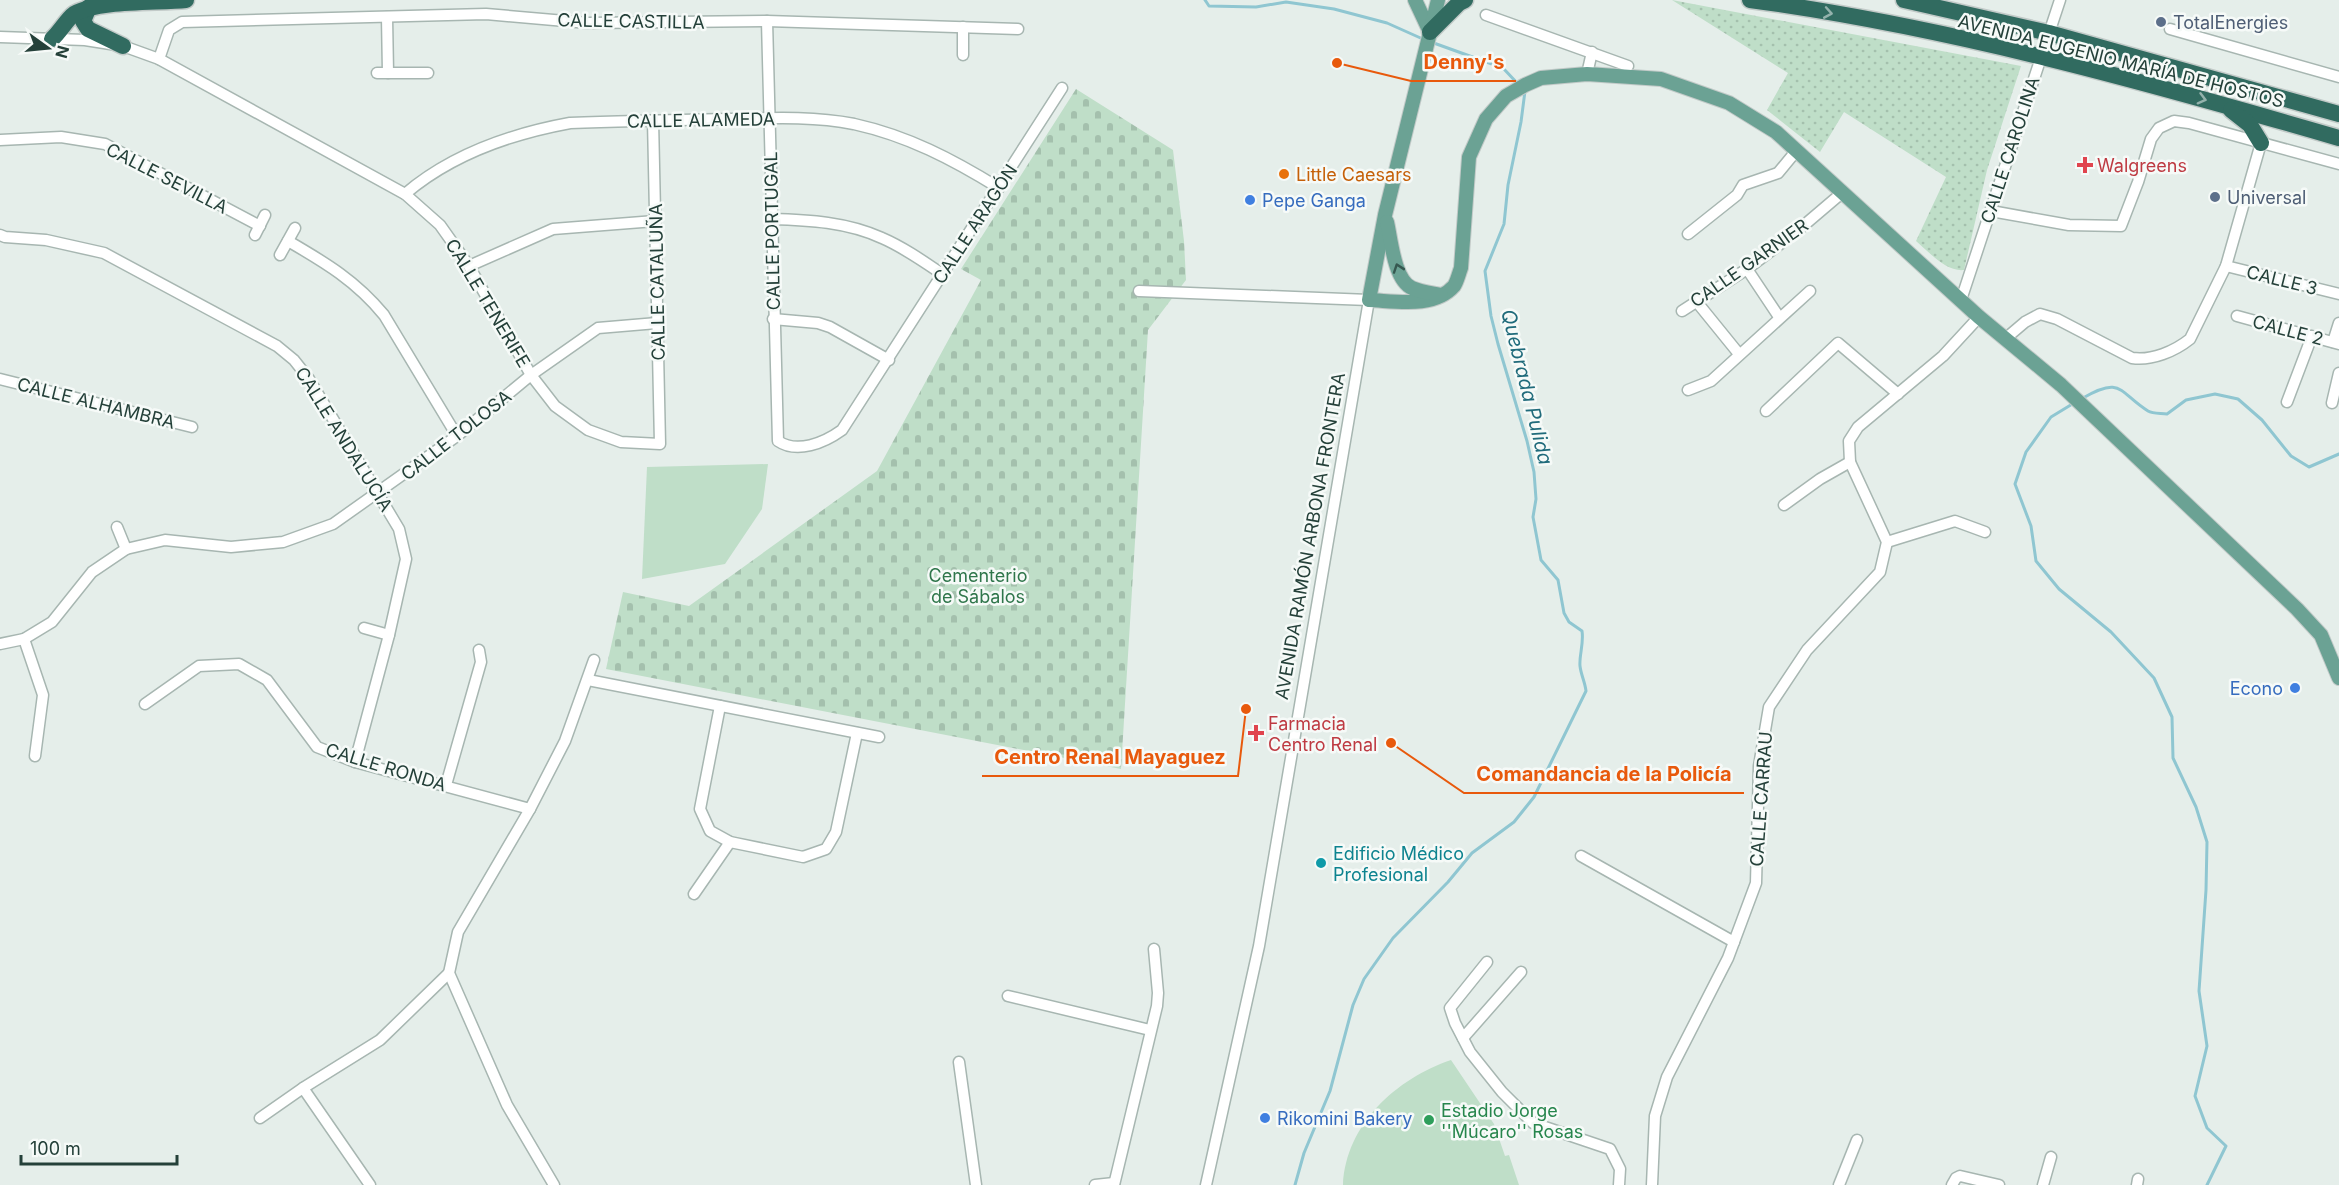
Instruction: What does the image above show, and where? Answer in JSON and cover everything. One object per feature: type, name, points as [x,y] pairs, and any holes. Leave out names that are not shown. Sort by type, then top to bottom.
[{"type":"highway","points":[[52,39],[63,29],[72,15],[89,7],[115,3],[186,0]]},
{"type":"highway","points":[[1430,32],[1459,3],[1465,0]]},
{"type":"highway","name":"AVENIDA EUGENIO MARÍA DE HOSTOS","points":[[1750,0],[1879,22],[2040,57],[2339,138]]},
{"type":"highway","name":"AVENIDA EUGENIO MARÍA DE HOSTOS","points":[[1904,0],[2049,33],[2339,114]]},
{"type":"highway","points":[[89,7],[83,21],[84,25],[123,46]]},
{"type":"highway","points":[[2226,106],[2250,125],[2261,143]]},
{"type":"main road","points":[[1415,0],[1430,32]]},
{"type":"main road","name":"AVENIDA RAMÓN ARBONA FRONTERA","points":[[1368,300],[1385,215],[1438,0]]},
{"type":"main road","points":[[1368,300],[1422,302],[1441,295],[1455,285],[1461,268],[1469,158],[1486,119],[1506,96],[1525,85],[1540,78],[1587,74],[1661,79],[1730,103],[1776,132],[1797,150],[1979,317],[2098,420],[2297,609],[2321,635],[2339,678]]},
{"type":"main road","points":[[1385,215],[1397,268],[1404,282],[1411,287],[1441,295]]},
{"type":"street","name":"CALLE CAROLINA","points":[[1961,300],[2060,0]]},
{"type":"street","name":"CALLE CASTILLA","points":[[159,59],[169,30],[182,22],[486,14],[588,24],[767,21],[1018,29]]},
{"type":"street","points":[[1486,15],[1628,66]]},
{"type":"street","points":[[387,16],[382,73],[428,74]]},
{"type":"street","name":"CALLE PORTUGAL","points":[[767,21],[773,319],[778,441]]},
{"type":"street","points":[[963,27],[963,55]]},
{"type":"street","points":[[2170,29],[2339,76]]},
{"type":"street","name":"CALLE TENERIFE","points":[[0,37],[85,40],[123,46],[159,59],[405,194],[440,225],[469,267],[531,375],[555,406],[588,430],[621,442],[660,444]]},
{"type":"street","points":[[1587,74],[1592,52]]},
{"type":"street","name":"CALLE ARAGÓN","points":[[778,441],[787,447],[818,444],[842,430],[1062,88]]},
{"type":"street","name":"CALLE ALAMEDA","points":[[405,194],[425,177],[466,155],[520,133],[570,123],[770,118],[826,120],[884,132],[951,159],[999,189]]},
{"type":"street","name":"CALLE CATALUÑA","points":[[653,120],[660,444]]},
{"type":"street","points":[[1991,211],[2069,225],[2121,225],[2138,182],[2151,139],[2159,128],[2174,121],[2189,123],[2339,164]]},
{"type":"street","name":"CALLE SEVILLA","points":[[0,140],[61,137],[105,144],[257,230],[265,215]]},
{"type":"street","points":[[2005,339],[2025,322],[2040,314],[2049,315],[2132,358],[2140,359],[2173,351],[2190,339],[2226,266],[2261,143]]},
{"type":"street","points":[[1688,234],[1737,195],[1743,185],[1778,173],[1797,150]]},
{"type":"street","name":"CALLE GARNIER","points":[[1682,311],[1747,269],[1843,192]]},
{"type":"street","points":[[771,219],[815,220],[870,234],[897,245],[942,274]]},
{"type":"street","points":[[469,267],[553,229],[655,221]]},
{"type":"street","points":[[280,255],[295,228]]},
{"type":"street","name":"CALLE ANDALUCÍA","points":[[0,235],[69,244],[104,253],[277,346],[294,360],[309,379],[399,529],[406,560],[355,762]]},
{"type":"street","points":[[288,241],[355,283],[372,300],[384,315],[457,436]]},
{"type":"street","name":"CALLE 3","points":[[2226,266],[2339,294]]},
{"type":"street","points":[[1747,269],[1779,317]]},
{"type":"street","points":[[1139,291],[1368,300]]},
{"type":"street","points":[[1688,390],[1711,381],[1810,291]]},
{"type":"street","name":"AVENIDA RAMÓN ARBONA FRONTERA","points":[[1206,1185],[1259,946],[1368,300]]},
{"type":"street","points":[[1696,301],[1739,354]]},
{"type":"street","name":"CALLE 2","points":[[2236,316],[2336,343]]},
{"type":"street","points":[[1979,317],[1943,356],[1858,427],[1849,441],[1850,462],[1887,542],[1955,521],[1985,532]]},
{"type":"street","points":[[773,319],[818,323],[831,327],[889,360]]},
{"type":"street","name":"CALLE TOLOSA","points":[[0,644],[24,639],[52,622],[92,572],[126,549],[165,540],[231,548],[284,542],[333,524],[379,494],[457,436],[531,375],[598,328],[657,322]]},
{"type":"street","points":[[2336,343],[2339,323]]},
{"type":"street","points":[[2287,402],[2312,336]]},
{"type":"street","points":[[1766,411],[1838,343],[1899,394]]},
{"type":"street","points":[[2332,403],[2339,373]]},
{"type":"street","name":"CALLE ALHAMBRA","points":[[0,379],[192,427]]},
{"type":"street","points":[[1784,505],[1820,479],[1850,462]]},
{"type":"street","points":[[117,527],[126,549]]},
{"type":"street","name":"CALLE CARRAU","points":[[1652,1185],[1655,1116],[1667,1077],[1728,958],[1756,883],[1760,766],[1768,707],[1808,650],[1880,572],[1887,542]]},
{"type":"street","points":[[364,628],[389,634]]},
{"type":"street","points":[[24,639],[44,695],[35,756]]},
{"type":"street","points":[[446,785],[481,662],[479,650]]},
{"type":"street","points":[[260,1118],[380,1040],[449,974],[458,932],[530,809],[565,741],[594,660]]},
{"type":"street","name":"CALLE RONDA","points":[[145,704],[200,666],[239,664],[267,680],[317,747],[355,762],[530,809]]},
{"type":"street","points":[[588,680],[879,737]]},
{"type":"street","points":[[720,706],[700,809],[710,831],[730,842],[803,857],[826,849],[837,832],[857,733]]},
{"type":"street","points":[[694,894],[730,842]]},
{"type":"street","points":[[1581,856],[1734,942]]},
{"type":"street","points":[[1095,1185],[1114,1184],[1158,993],[1154,949]]},
{"type":"street","points":[[1487,962],[1450,1008],[1470,1052],[1502,1092],[1533,1123],[1610,1149],[1620,1169],[1619,1185]]},
{"type":"street","points":[[1463,1038],[1521,972]]},
{"type":"street","points":[[449,974],[507,1105],[554,1185]]},
{"type":"street","points":[[1008,996],[1150,1030]]},
{"type":"street","points":[[959,1062],[976,1185]]},
{"type":"street","points":[[303,1088],[370,1185]]},
{"type":"street","points":[[1839,1185],[1857,1140]]},
{"type":"street","points":[[2043,1185],[2051,1157]]},
{"type":"street","points":[[1952,1185],[1960,1176],[1998,1185]]},
{"type":"green space","points":[[1672,0],[2021,66],[1987,170],[1964,270],[1944,265],[1916,241],[1946,177],[1844,112],[1820,152],[1767,110],[1788,73]]},
{"type":"green space","name":"Cementerio de Sábalos","points":[[1076,89],[1173,150],[1184,241],[1186,280],[1148,330],[1121,769],[606,669],[623,592],[689,606],[877,471],[981,280],[961,269]]},
{"type":"green space","points":[[768,464],[762,509],[725,564],[642,579],[647,467]]},
{"type":"green space","name":"Estadio Jorge ''Múcaro'' Rosas","points":[[1451,1060],[1494,1124],[1505,1156],[1509,1155],[1519,1185],[1343,1185],[1346,1163],[1353,1142],[1378,1107],[1411,1079]]},
{"type":"waterway","name":"Quebrada Pulida","points":[[1205,0],[1209,6],[1256,7],[1286,2],[1334,9],[1387,23],[1425,40]]},
{"type":"waterway","name":"Quebrada Pulida","points":[[1431,42],[1503,68],[1518,84]]},
{"type":"waterway","name":"Quebrada Pulida","points":[[1295,1185],[1304,1153],[1330,1091],[1353,1005],[1364,979],[1393,938],[1448,882],[1472,853],[1514,822],[1534,797],[1586,691],[1580,666],[1582,631],[1569,622],[1564,613],[1558,580],[1541,560],[1533,517],[1536,499],[1534,472],[1491,316],[1485,271],[1504,224],[1508,185],[1525,91]]},
{"type":"waterway","points":[[2083,398],[2096,391],[2113,387],[2125,393],[2148,411],[2167,414],[2186,400],[2215,394],[2238,399],[2262,420],[2291,456],[2309,467],[2339,454]]},
{"type":"waterway","points":[[2074,403],[2051,417],[2026,452],[2015,484],[2031,526],[2036,561],[2059,589],[2111,632],[2154,678],[2172,717],[2173,758],[2196,807],[2207,842],[2199,991],[2207,1046],[2195,1096],[2207,1128],[2226,1146],[2207,1185]]},
{"type":"place","name":"TotalEnergies","points":[[2161,22]]},
{"type":"place","name":"Denny's","points":[[1337,63]]},
{"type":"place","name":"Walgreens","points":[[2085,165]]},
{"type":"place","name":"Little Caesars","points":[[1284,174]]},
{"type":"place","name":"Universal","points":[[2215,197]]},
{"type":"place","name":"Pepe Ganga","points":[[1250,200]]},
{"type":"place","name":"Econo","points":[[2295,688]]},
{"type":"place","name":"Centro Renal Mayaguez","points":[[1246,709]]},
{"type":"place","name":"Farmacia Centro Renal","points":[[1256,733]]},
{"type":"place","name":"Comandancia de la Policía","points":[[1391,743]]},
{"type":"place","name":"Edificio Médico Profesional","points":[[1321,863]]},
{"type":"place","name":"Rikomini Bakery","points":[[1265,1118]]},
{"type":"place","name":"Estadio Jorge ''Múcaro'' Rosas","points":[[1429,1120]]}]
